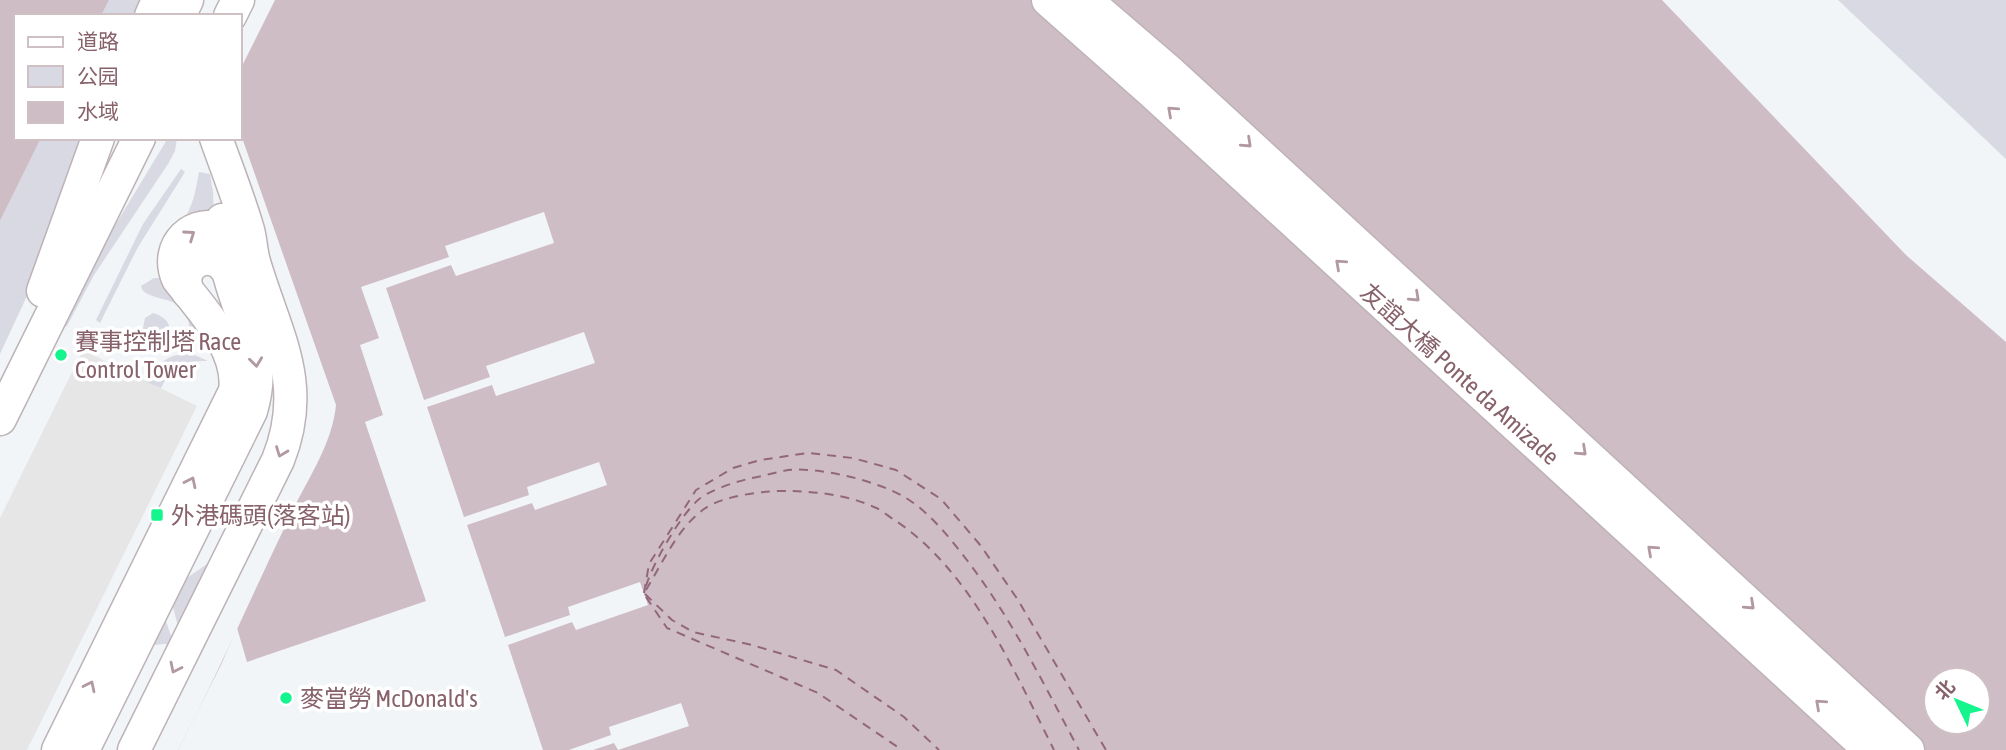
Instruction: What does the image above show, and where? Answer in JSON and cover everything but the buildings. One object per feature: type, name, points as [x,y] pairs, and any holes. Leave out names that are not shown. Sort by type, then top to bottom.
[{"type":"main road","name":"友誼大橋 Ponte da Amizade","points":[[1048,0],[1152,92],[1870,750]]},
{"type":"main road","name":"友誼大橋 Ponte da Amizade","points":[[1086,0],[1171,73],[1908,750]]},
{"type":"main road","points":[[51,295],[97,140]]},
{"type":"main road","points":[[0,419],[118,140]]},
{"type":"main road","points":[[0,379],[51,295],[138,140]]},
{"type":"main road","points":[[51,295],[161,140]]},
{"type":"main road","points":[[134,750],[283,448],[291,412],[291,387],[279,338],[223,230],[215,140]]},
{"type":"main road","points":[[67,749],[251,411],[256,395],[257,362],[241,267],[248,232],[216,140]]},
{"type":"main road","points":[[67,749],[235,391],[236,373],[232,355],[178,279],[174,267],[176,248],[183,238],[199,229],[211,227],[223,230]]},
{"type":"main road","points":[[188,292],[186,275],[198,261],[209,258],[226,267],[241,267]]},
{"type":"shaded area","points":[[83,350],[197,406],[27,750],[0,750],[0,518]]},
{"type":"green space","points":[[109,0],[140,0],[134,14],[102,14]]},
{"type":"green space","points":[[1838,0],[2006,0],[2006,159]]},
{"type":"green space","points":[[40,140],[89,140],[39,270],[0,354],[0,221]]},
{"type":"green space","points":[[167,140],[177,140],[175,151],[168,164],[94,275],[67,326],[53,328]]},
{"type":"green space","points":[[181,169],[185,172],[138,247],[100,323],[96,320],[143,224]]},
{"type":"green space","points":[[199,172],[210,174],[214,219],[160,259],[164,247],[189,211]]},
{"type":"green space","points":[[154,278],[161,278],[220,350],[188,341],[189,324],[186,313],[179,305],[152,296],[141,286]]},
{"type":"green space","points":[[153,313],[166,321],[171,335],[164,345],[147,351],[143,328],[145,318]]},
{"type":"green space","points":[[190,353],[208,361],[185,363],[170,374],[161,388],[146,382],[164,361]]},
{"type":"green space","points":[[213,560],[185,637],[178,626],[171,600],[178,584]]},
{"type":"green space","points":[[160,603],[171,636],[181,645],[148,646]]},
{"type":"water","points":[[0,0],[109,0],[102,14],[14,14],[14,140],[40,140],[0,221]]},
{"type":"water","points":[[275,0],[1662,0],[1906,255],[2006,342],[2006,750],[178,750],[324,449],[336,405],[242,138],[242,66]]},
{"type":"pier","points":[[544,212],[554,243],[456,276],[451,265],[386,288],[424,400],[490,377],[486,366],[584,332],[595,363],[496,396],[492,385],[427,407],[464,517],[529,495],[527,487],[599,462],[607,485],[535,510],[532,503],[467,525],[505,637],[570,615],[568,607],[640,582],[648,605],[576,630],[572,622],[508,645],[543,750],[178,750],[237,628],[247,662],[426,601],[365,422],[383,415],[360,345],[379,338],[361,287],[449,257],[445,246]]},
{"type":"pier","points":[[681,703],[689,726],[618,750],[614,743],[593,750],[569,750],[611,735],[609,727]]},
{"type":"ferry route","points":[[644,593],[649,564],[696,490],[733,468],[760,460],[808,453],[853,458],[896,470],[941,499],[981,546],[1018,600],[1106,750]]},
{"type":"ferry route","points":[[646,586],[675,528],[698,500],[716,489],[788,470],[832,473],[880,486],[906,498],[928,515],[977,573],[1024,647],[1079,750]]},
{"type":"ferry route","points":[[646,590],[686,526],[704,509],[723,500],[746,494],[802,491],[844,497],[877,508],[923,542],[969,595],[1006,656],[1054,750]]},
{"type":"ferry route","points":[[645,594],[672,620],[693,632],[752,645],[836,670],[904,717],[939,750]]},
{"type":"ferry route","points":[[646,597],[667,628],[818,693],[902,750]]},
{"type":"place","name":"賽事控制塔 Race Control Tower","points":[[61,355]]},
{"type":"place","name":"外港碼頭(落客站)","points":[[157,515]]},
{"type":"place","name":"麥當勞 McDonald's","points":[[286,698]]}]
